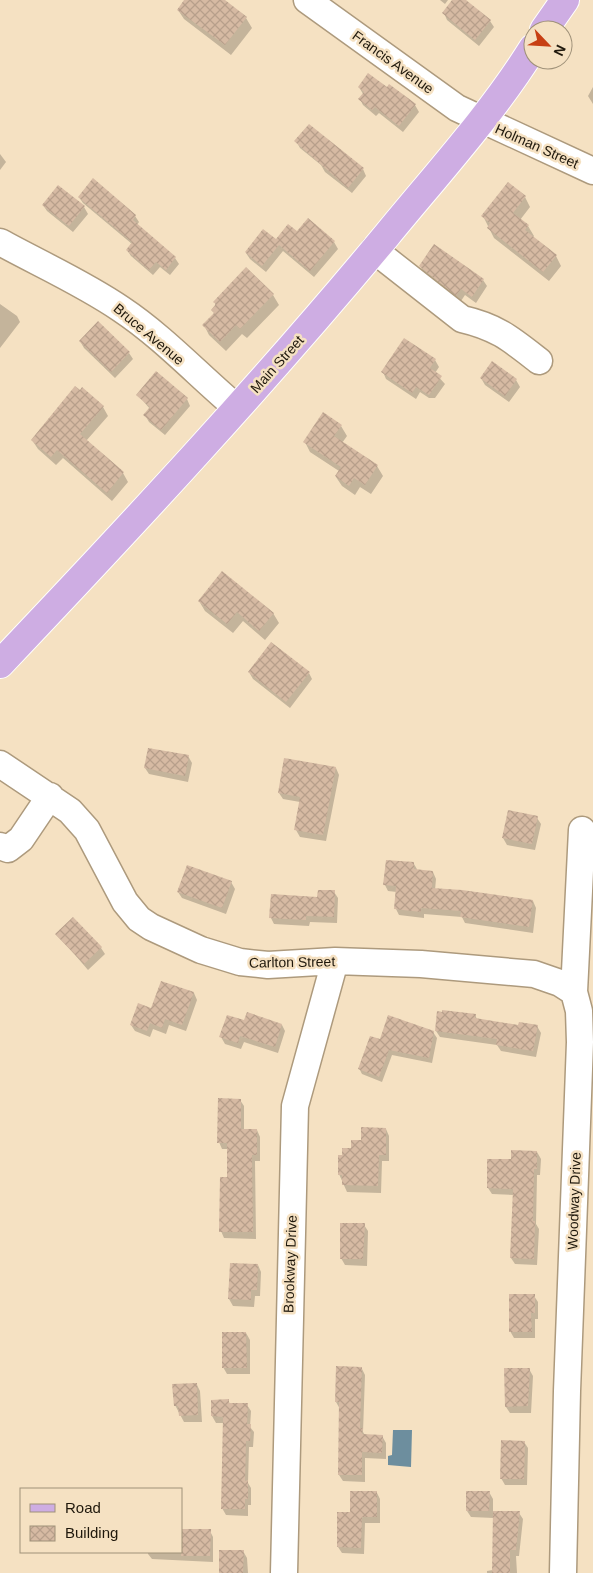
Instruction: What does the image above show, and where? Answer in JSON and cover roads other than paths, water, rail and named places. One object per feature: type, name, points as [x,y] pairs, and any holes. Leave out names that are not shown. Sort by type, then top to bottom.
[{"type":"main road","points":[[551,20],[565,0]]},
{"type":"main road","name":"Main Street","points":[[0,664],[300,338],[482,121],[523,62]]},
{"type":"street","name":"Francis Avenue","points":[[307,0],[457,108],[482,121]]},
{"type":"street","name":"Holman Street","points":[[482,121],[593,171]]},
{"type":"street","name":"Bruce Avenue","points":[[0,242],[122,310],[237,408]]},
{"type":"street","points":[[374,250],[462,319],[502,332],[538,361]]},
{"type":"street","name":"Carlton Street","points":[[0,764],[70,811],[87,830],[125,902],[139,919],[151,927],[201,950],[240,962],[268,965],[336,961],[421,964],[534,974],[560,983],[574,992]]},
{"type":"street","points":[[0,846],[8,849],[21,839],[50,796]]},
{"type":"street","name":"Woodway Drive","points":[[563,1573],[567,1391],[580,1042],[579,1011],[574,992],[582,830]]},
{"type":"street","name":"Brookway Drive","points":[[284,1573],[295,1106],[336,961]]},
{"type":"water","points":[[393,1430],[412,1430],[411,1467],[388,1465],[388,1456],[392,1455]]}]
